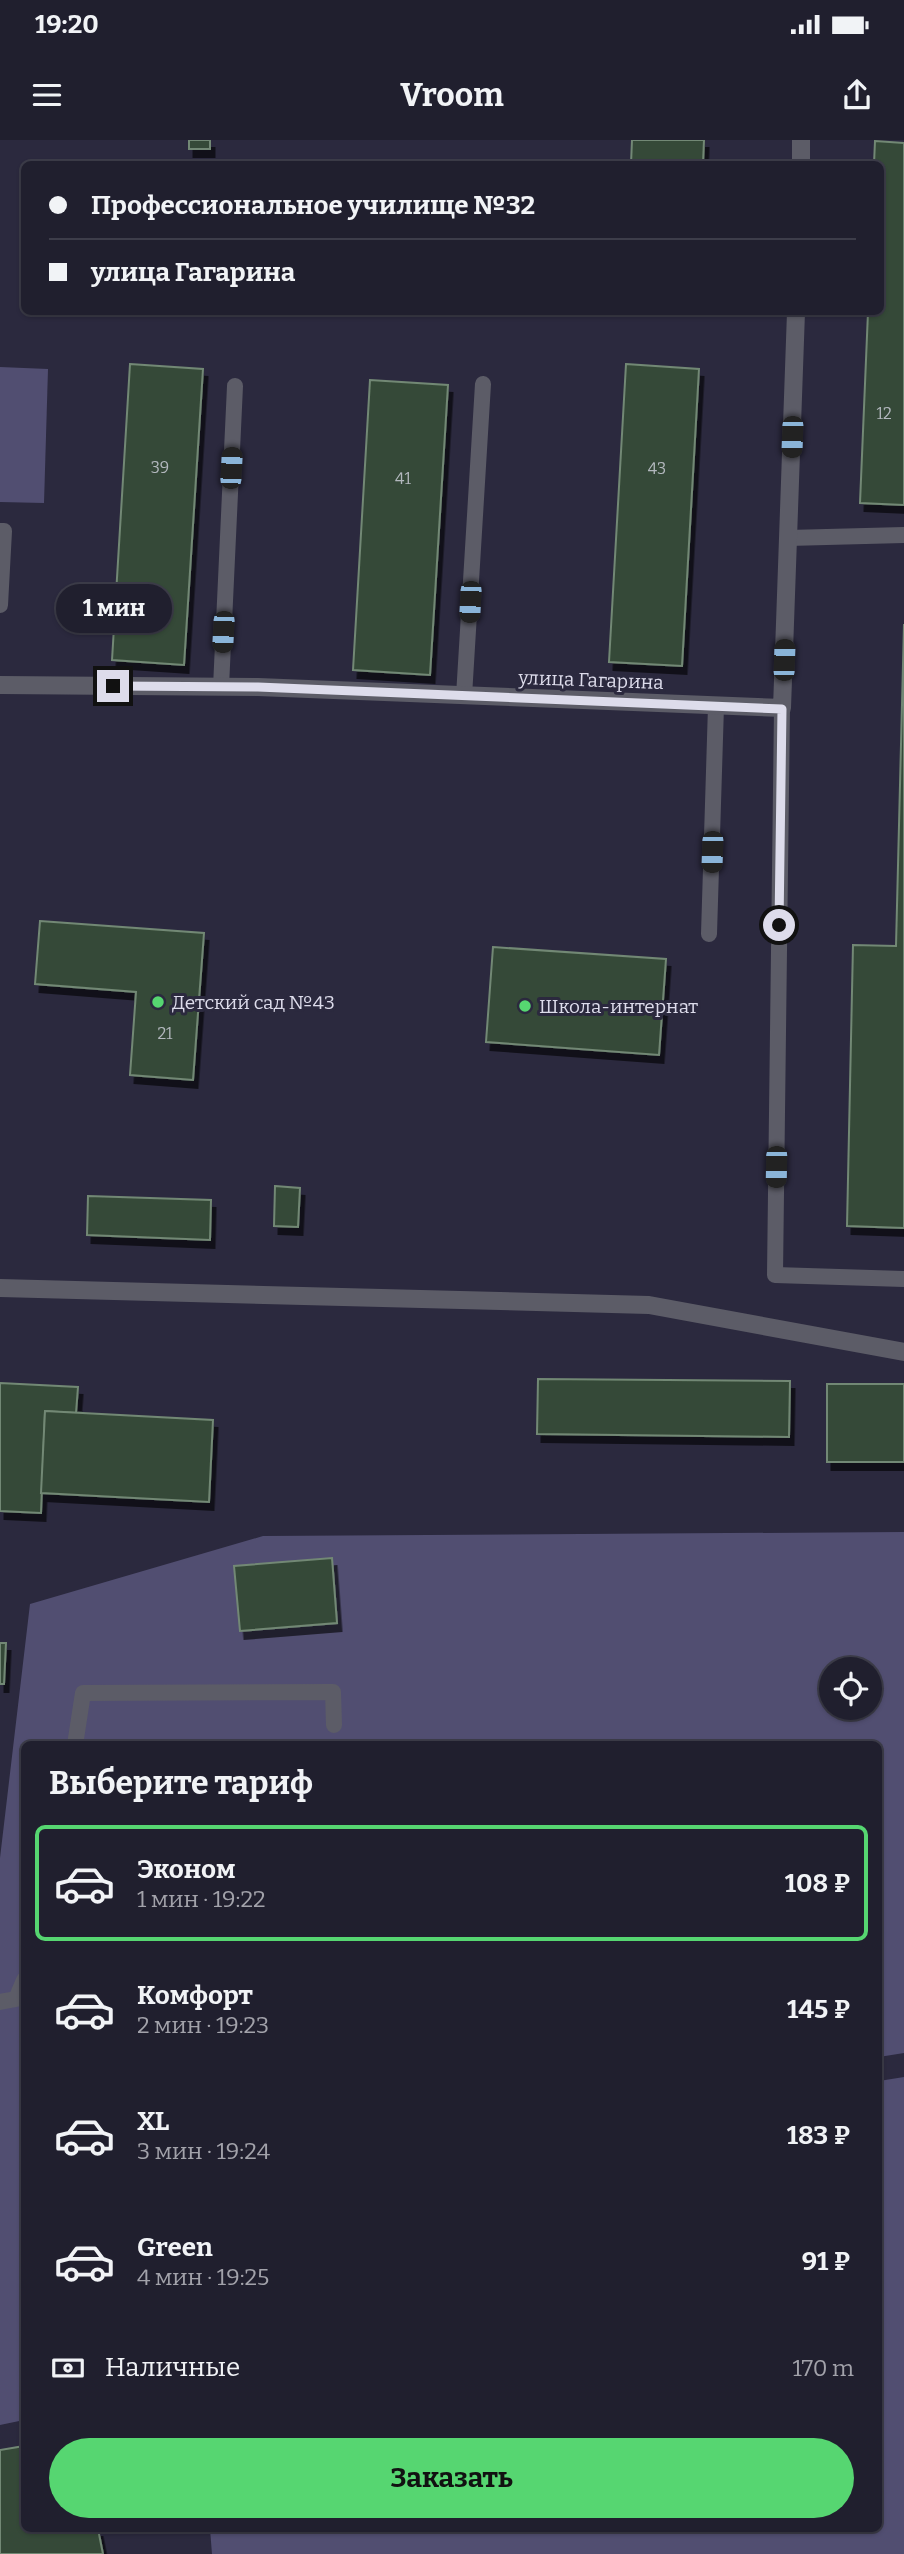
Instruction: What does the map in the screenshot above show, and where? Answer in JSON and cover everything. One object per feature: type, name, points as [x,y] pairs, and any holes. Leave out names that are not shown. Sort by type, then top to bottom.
[{"type":"street","points":[[801,140],[801,161]]},
{"type":"street","points":[[782,709],[796,315]]},
{"type":"street","name":"улица Гагарина","points":[[0,685],[221,687],[782,709]]},
{"type":"street","points":[[0,1288],[649,1305],[904,1352]]},
{"type":"lane","points":[[464,695],[483,384]]},
{"type":"lane","points":[[221,687],[235,386]]},
{"type":"lane","points":[[0,531],[4,531],[0,605]]},
{"type":"lane","points":[[788,538],[904,535]]},
{"type":"lane","points":[[709,934],[716,706]]},
{"type":"lane","points":[[782,709],[775,1275],[904,1279]]},
{"type":"lane","points":[[76,1741],[83,1693],[333,1692],[334,1725]]},
{"type":"lane","points":[[14,2005],[21,1988]]},
{"type":"shaded area","points":[[0,367],[48,369],[44,503],[0,502]]},
{"type":"shaded area","points":[[904,1532],[904,2053],[882,2057],[882,1741],[21,1741],[21,2421],[0,2425],[0,1858],[30,1604],[263,1536]]},
{"type":"shaded area","points":[[904,2077],[904,2554],[212,2554],[210,2532],[882,2532],[882,2081]]},
{"type":"building","points":[[189,140],[210,140],[210,149],[189,149]]},
{"type":"building","points":[[632,140],[704,140],[703,161],[631,161]]},
{"type":"building","points":[[875,141],[904,143],[904,505],[860,503],[868,315],[884,315],[884,161],[874,161]]},
{"type":"building","points":[[130,364],[203,369],[184,665],[112,660]]},
{"type":"building","points":[[626,364],[699,369],[682,666],[609,662]]},
{"type":"building","points":[[370,380],[448,385],[430,675],[353,670]]},
{"type":"building","points":[[904,624],[904,1228],[847,1226],[853,945],[896,946]]},
{"type":"building","points":[[40,921],[204,933],[193,1080],[130,1075],[136,992],[35,984]]},
{"type":"building","points":[[493,947],[666,959],[659,1055],[486,1042]]},
{"type":"building","points":[[275,1186],[300,1188],[298,1227],[274,1226]]},
{"type":"building","points":[[88,1196],[211,1200],[210,1240],[87,1235]]},
{"type":"building","points":[[538,1379],[790,1381],[789,1437],[537,1434]]},
{"type":"building","points":[[0,1383],[78,1387],[76,1413],[45,1411],[41,1513],[0,1511]]},
{"type":"building","points":[[827,1384],[904,1384],[904,1462],[827,1462]]},
{"type":"building","points":[[45,1411],[213,1420],[209,1502],[41,1493]]},
{"type":"building","points":[[332,1558],[337,1623],[240,1631],[234,1566]]},
{"type":"building","points":[[0,1643],[6,1643],[4,1684],[0,1684]]},
{"type":"building","points":[[21,2446],[21,2532],[99,2532],[103,2554],[0,2554],[0,2450]]},
{"type":"place","name":"Детский сад №43","points":[[158,1002]]},
{"type":"place","name":"Школа-интернат","points":[[525,1006]]},
{"type":"route","points":[[113,686],[258,687],[782,709],[779,925]]}]
